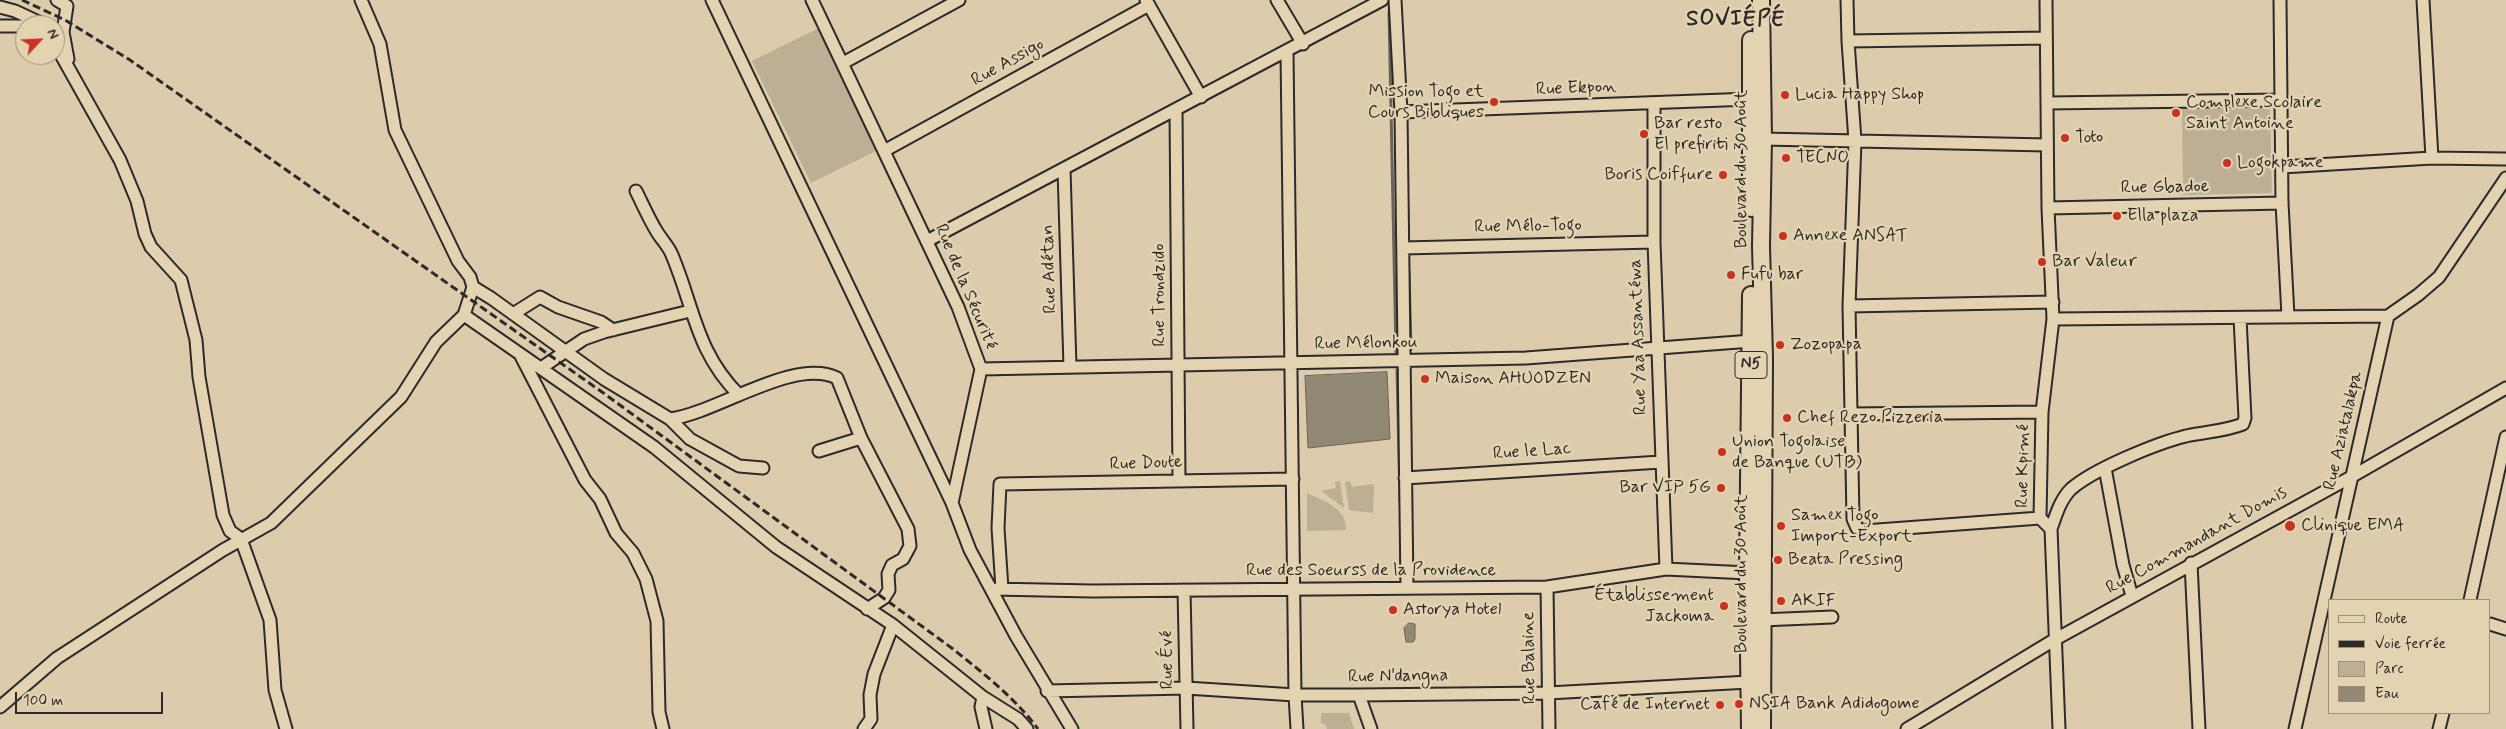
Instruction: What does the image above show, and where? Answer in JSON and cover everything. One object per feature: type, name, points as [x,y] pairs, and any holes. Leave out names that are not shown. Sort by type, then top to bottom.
[{"type":"highway","name":"Boulevard du 30 Août","points":[[1752,0],[1751,99],[1757,139]]},
{"type":"highway","name":"Boulevard du 30 Août","points":[[1750,729],[1748,574],[1762,246],[1757,139],[1761,0]]},
{"type":"highway","name":"Boulevard du 30 Août","points":[[1757,341],[1762,729]]},
{"type":"street","points":[[57,0],[67,6],[64,15]]},
{"type":"street","points":[[0,707],[57,658],[241,539],[271,522],[401,397],[436,342],[464,316],[473,287],[470,277],[458,261],[395,130],[380,44],[361,0]]},
{"type":"street","points":[[712,0],[952,503],[970,550],[997,589],[1047,691],[1072,729]]},
{"type":"street","name":"Rue de la Sécurité","points":[[812,0],[928,241],[958,307],[981,369],[952,503]]},
{"type":"street","points":[[842,63],[959,0]]},
{"type":"street","points":[[1277,0],[1303,44]]},
{"type":"street","points":[[928,241],[1303,44],[1382,0]]},
{"type":"street","points":[[1395,0],[1401,112],[1407,588]]},
{"type":"street","points":[[1847,0],[1854,141],[1849,306],[1853,519],[1857,528],[1864,531],[2040,518]]},
{"type":"street","name":"Rue Kpimé","points":[[2046,0],[2048,208],[2053,318],[2042,412],[2040,518],[2050,529]]},
{"type":"street","points":[[2280,0],[2282,203],[2288,316]]},
{"type":"street","points":[[2423,0],[2432,158]]},
{"type":"street","points":[[1147,3],[1201,97]]},
{"type":"street","name":"Rue Assigo","points":[[884,151],[1147,3]]},
{"type":"street","points":[[0,7],[24,15]]},
{"type":"street","points":[[0,26],[15,26]]},
{"type":"street","points":[[1848,41],[2046,38]]},
{"type":"street","points":[[1287,52],[1294,695],[1297,729]]},
{"type":"street","points":[[65,54],[68,66]]},
{"type":"street","points":[[65,61],[130,181],[150,247],[181,280],[196,340],[199,377],[223,515],[230,531],[241,539],[270,620],[275,690],[286,729]]},
{"type":"street","name":"Rue Ekpon","points":[[1401,112],[1751,99]]},
{"type":"street","points":[[2047,103],[2281,100]]},
{"type":"street","name":"Rue Yaa Assantéwa","points":[[1654,104],[1654,242],[1666,569]]},
{"type":"street","name":"Rue Trondzido","points":[[1176,110],[1179,480]]},
{"type":"street","points":[[1757,139],[2047,145]]},
{"type":"street","points":[[2282,167],[2432,158],[2506,159]]},
{"type":"street","name":"Rue Adétan","points":[[1064,169],[1070,367]]},
{"type":"street","points":[[2053,318],[2388,316],[2418,295],[2439,277],[2506,178]]},
{"type":"street","points":[[636,192],[658,234],[671,253],[690,311],[712,361],[724,380],[739,395]]},
{"type":"street","name":"Rue Gbadoe","points":[[2048,208],[2282,203]]},
{"type":"street","name":"Rue Mélo-Togo","points":[[1403,248],[1654,242]]},
{"type":"street","points":[[473,287],[566,350],[604,379],[670,419],[690,439],[739,466],[763,468]]},
{"type":"street","points":[[513,314],[540,297],[558,308],[601,322],[613,330]]},
{"type":"street","points":[[1849,306],[2053,302]]},
{"type":"street","points":[[541,368],[584,339],[690,311]]},
{"type":"street","points":[[464,316],[519,352],[654,447],[776,547],[867,609],[893,624],[984,697],[1018,718],[1027,729]]},
{"type":"street","name":"Rue Aziatalakpa","points":[[2295,729],[2388,316]]},
{"type":"street","points":[[2059,729],[2050,529],[2060,503],[2071,489],[2105,468],[2184,437],[2243,424],[2245,418],[2240,318]]},
{"type":"street","name":"Rue Mélonkou","points":[[981,369],[1526,358],[1757,341]]},
{"type":"street","points":[[519,352],[586,480],[600,499],[616,533],[633,553],[646,579],[657,621],[659,712],[663,729]]},
{"type":"street","points":[[670,419],[689,414],[739,395],[772,380],[811,374],[828,374],[837,378],[861,438],[908,529],[910,546],[903,559],[892,565],[888,574],[889,590],[884,598],[867,609]]},
{"type":"street","name":"Rue Commandant Domis","points":[[1907,729],[2054,640],[2351,477],[2506,388]]},
{"type":"street","points":[[1850,414],[2042,412]]},
{"type":"street","points":[[2470,599],[2506,436]]},
{"type":"street","points":[[818,451],[861,438]]},
{"type":"street","name":"Rue le Lac","points":[[1405,478],[1661,462]]},
{"type":"street","points":[[2105,468],[2123,565],[2132,596]]},
{"type":"street","name":"Rue Doute","points":[[997,589],[1000,484],[1292,479]]},
{"type":"street","points":[[2192,563],[2199,729]]},
{"type":"street","name":"Rue des Soeurss de la Providence","points":[[997,589],[1184,590],[1547,587],[1666,569],[1748,574]]},
{"type":"street","name":"Rue Balaine","points":[[1547,587],[1548,729]]},
{"type":"street","name":"Rue Évé","points":[[1184,590],[1187,729]]},
{"type":"street","points":[[1761,620],[1832,617]]},
{"type":"street","points":[[864,729],[871,719],[870,695],[874,674],[893,624]]},
{"type":"street","points":[[2491,624],[2506,629]]},
{"type":"street","name":"Rue N'dangna","points":[[1047,691],[1186,688],[1294,695],[1359,695],[1548,692],[1749,682]]},
{"type":"street","points":[[1359,695],[1371,729]]},
{"type":"street","points":[[984,697],[981,707],[986,729]]},
{"type":"street","points":[[2439,729],[2443,714]]},
{"type":"green space","points":[[821,27],[880,149],[811,183],[752,61]]},
{"type":"green space","name":"Logokpame","points":[[2270,107],[2272,193],[2183,195],[2182,108]]},
{"type":"green space","points":[[1340,481],[1344,508],[1321,491],[1336,488],[1335,482]]},
{"type":"green space","points":[[1350,481],[1352,487],[1374,484],[1373,513],[1349,510],[1345,482]]},
{"type":"green space","points":[[1307,493],[1333,506],[1342,516],[1346,530],[1307,531]]},
{"type":"green space","points":[[1321,713],[1349,713],[1354,729],[1327,729],[1326,725],[1321,723]]},
{"type":"water","points":[[1387,372],[1390,439],[1308,448],[1305,376]]},
{"type":"water","points":[[1409,623],[1415,624],[1415,639],[1413,642],[1406,642],[1404,628]]},
{"type":"waterway","points":[[1389,12],[1396,353]]},
{"type":"waterway","points":[[1409,271],[1411,349]]},
{"type":"waterway","points":[[1397,370],[1400,501]]},
{"type":"waterway","points":[[1401,555],[1401,577]]},
{"type":"railway","points":[[22,0],[65,20],[130,60],[602,392],[953,649],[1009,696],[1038,729]]},
{"type":"place","name":"Lucia Happy Shop","points":[[1785,95]]},
{"type":"place","name":"Mission Togo et Cours Bibliques","points":[[1494,102]]},
{"type":"place","name":"Complexe Scolaire Saint Antoine","points":[[2176,113]]},
{"type":"place","name":"Bar resto El prefiriti","points":[[1644,134]]},
{"type":"place","name":"Toto","points":[[2065,138]]},
{"type":"place","name":"TECNO","points":[[1786,158]]},
{"type":"place","name":"Logokpame","points":[[2227,163]]},
{"type":"place","name":"Boris Coiffure","points":[[1723,175]]},
{"type":"place","name":"Ella plaza","points":[[2117,216]]},
{"type":"place","name":"Annexe ANSAT","points":[[1783,236]]},
{"type":"place","name":"Bar Valeur","points":[[2042,262]]},
{"type":"place","name":"Fufu bar","points":[[1731,275]]},
{"type":"place","name":"Zozopapa","points":[[1780,345]]},
{"type":"place","name":"Maison AHUODZEN","points":[[1425,379]]},
{"type":"place","name":"Chef Rezo Pizzeria","points":[[1787,418]]},
{"type":"place","name":"Union Togolaise de Banque (UTB)","points":[[1722,452]]},
{"type":"place","name":"Bar VIP 5G","points":[[1721,488]]},
{"type":"place","name":"Samex Togo Import-Export","points":[[1781,526]]},
{"type":"place","name":"Clinique EMA","points":[[2290,526]]},
{"type":"place","name":"Beata Pressing","points":[[1778,560]]},
{"type":"place","name":"AKIF","points":[[1781,601]]},
{"type":"place","name":"Établissement Jackoma","points":[[1724,606]]},
{"type":"place","name":"Astorya Hotel","points":[[1393,610]]},
{"type":"place","name":"NSIA Bank Adidogome","points":[[1739,704]]},
{"type":"place","name":"Café de Internet","points":[[1720,705]]},
{"type":"district","name":"SOVIÉPÉ","points":[[1736,20]]}]
